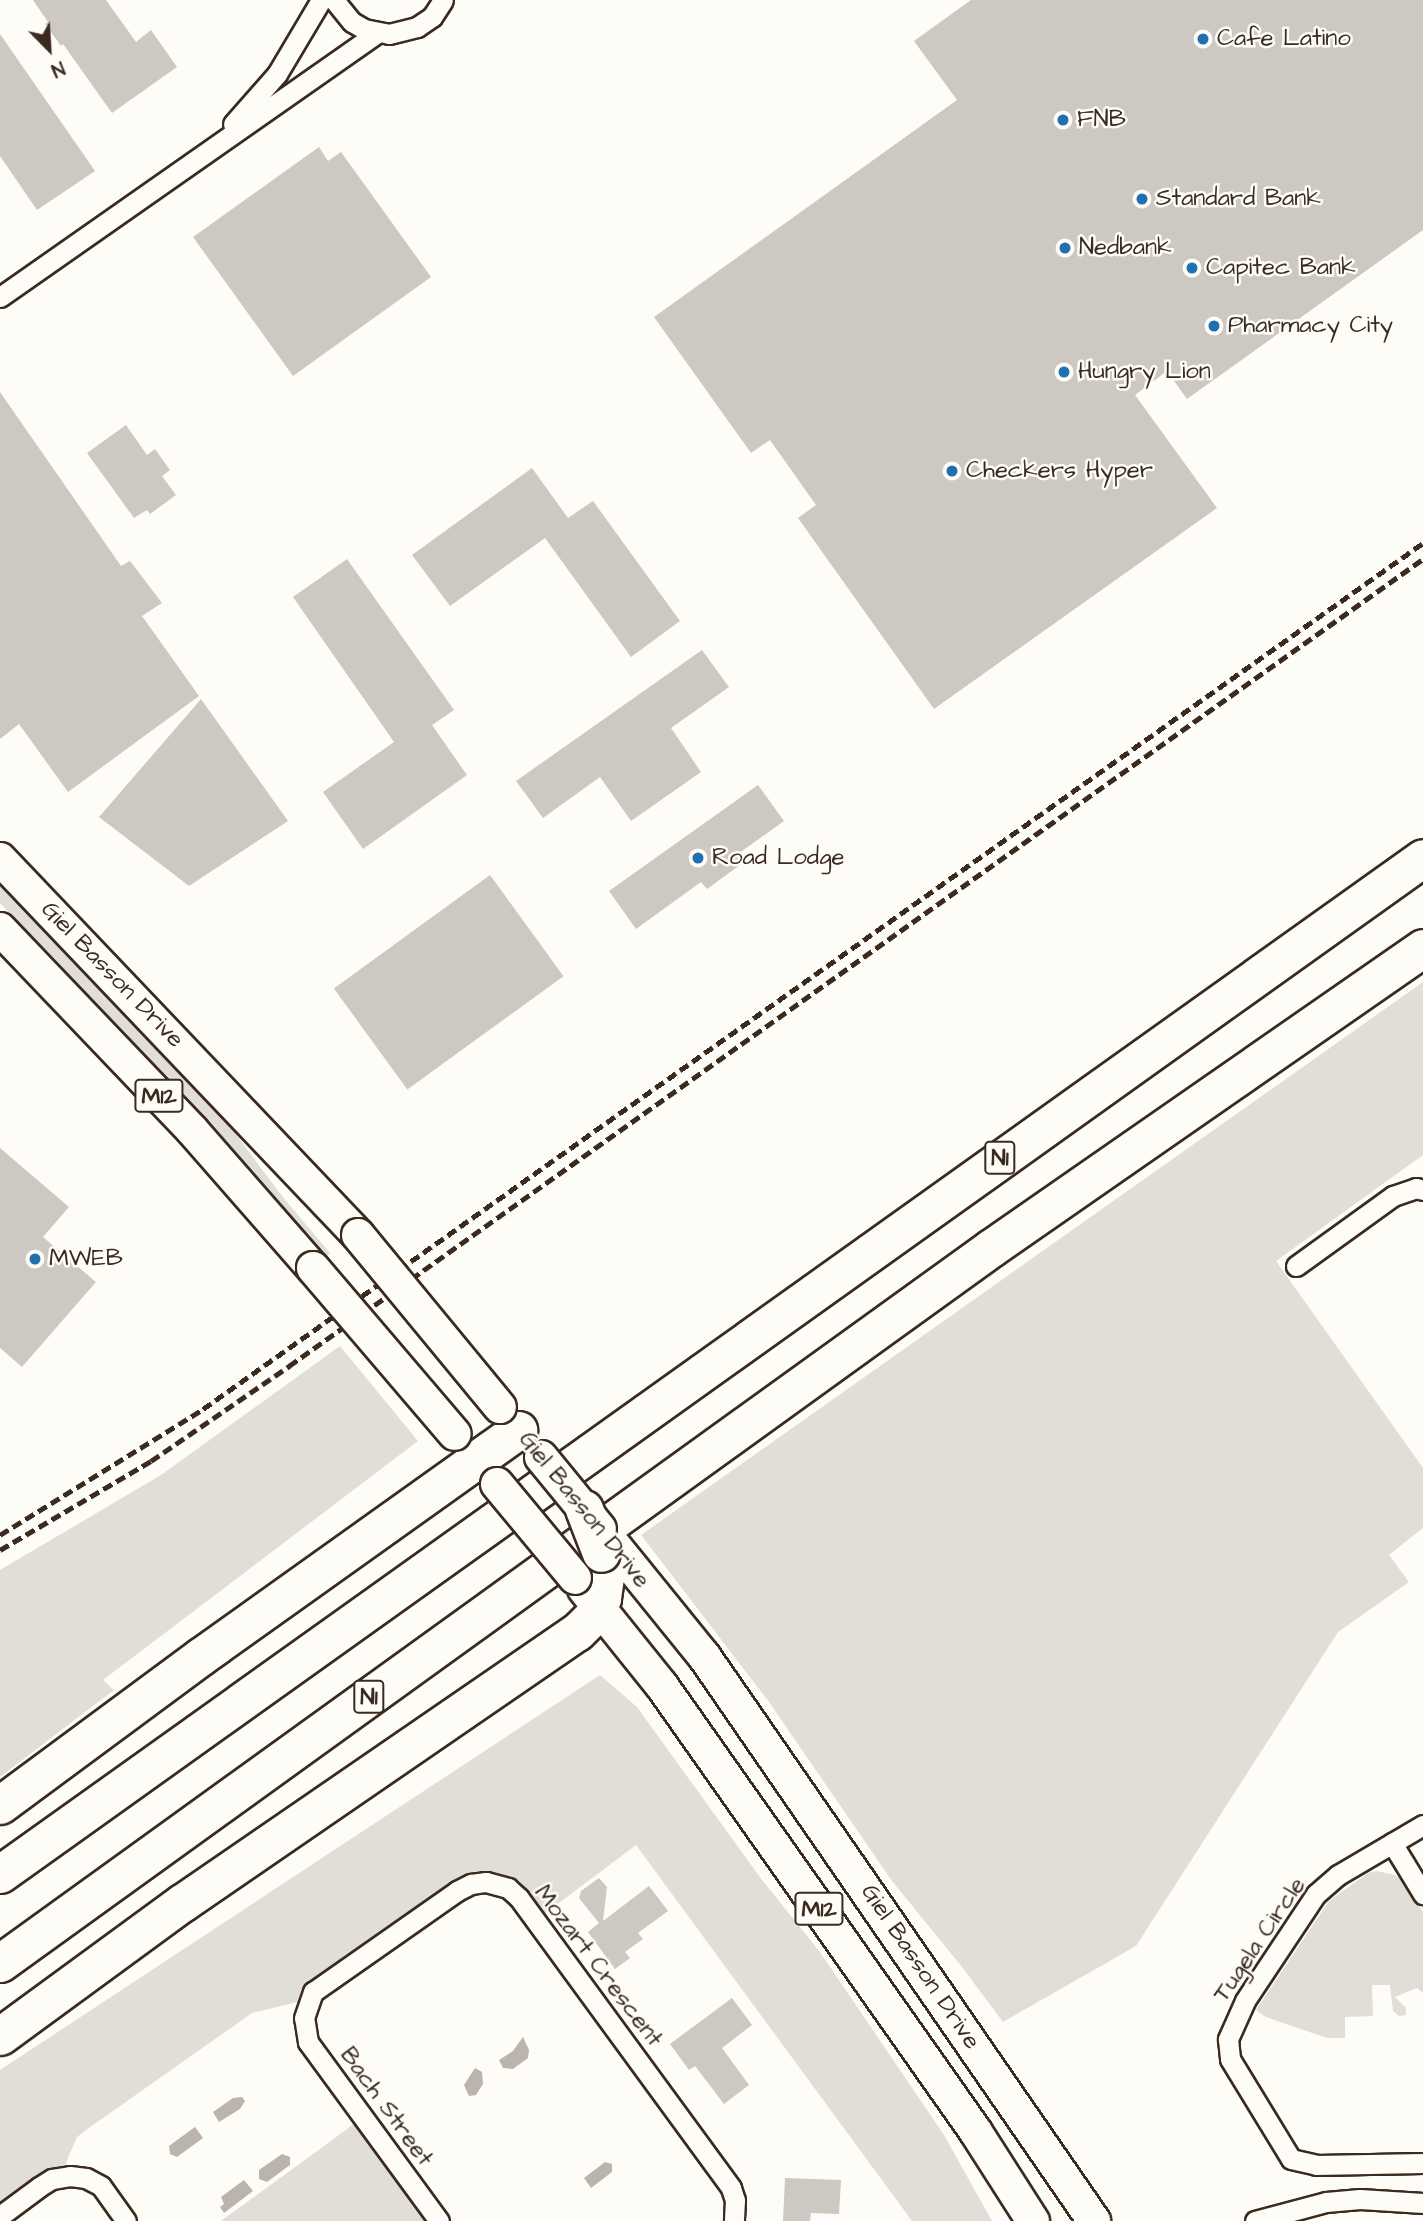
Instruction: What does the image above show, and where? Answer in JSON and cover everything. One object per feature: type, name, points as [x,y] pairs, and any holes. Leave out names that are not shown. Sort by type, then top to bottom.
[{"type":"highway","name":"N1","points":[[0,1874],[1423,858]]},
{"type":"highway","name":"N1","points":[[0,1963],[991,1248],[1423,948]]},
{"type":"highway","points":[[0,1805],[476,1459],[520,1431]]},
{"type":"highway","points":[[0,2036],[361,1778],[577,1632],[598,1608],[605,1577],[607,1549],[584,1509]]},
{"type":"main road","name":"Giel Basson Drive","points":[[0,859],[358,1235],[584,1509]]},
{"type":"main road","name":"Giel Basson Drive","points":[[0,929],[192,1130],[313,1268],[575,1578],[670,1697],[976,2132],[1026,2214]]},
{"type":"main road","name":"Giel Basson Drive","points":[[607,1549],[704,1656],[1094,2221]]},
{"type":"street","points":[[211,148],[277,74],[321,0]]},
{"type":"street","points":[[334,0],[352,22],[377,33],[400,33],[417,27],[432,17],[443,0]]},
{"type":"street","points":[[0,297],[377,33]]},
{"type":"street","points":[[1296,1266],[1393,1196],[1416,1188],[1423,1190]]},
{"type":"street","name":"Tugela Circle","points":[[1423,1825],[1338,1875],[1317,1894],[1234,2022],[1228,2039],[1230,2059],[1291,2160],[1316,2165],[1423,2163]]},
{"type":"street","points":[[1392,1843],[1423,1894]]},
{"type":"street","name":"Mozart Crescent","points":[[304,2018],[313,1992],[457,1891],[471,1884],[499,1883],[519,1898],[731,2188],[735,2200],[734,2221]]},
{"type":"street","name":"Bach Street","points":[[304,2018],[308,2042],[439,2221]]},
{"type":"street","points":[[0,2216],[46,2183],[69,2176],[86,2178],[101,2186],[127,2221]]},
{"type":"street","points":[[1255,2221],[1326,2202],[1360,2199],[1423,2203]]},
{"type":"shaded area","points":[[0,879],[216,1108],[282,1196],[330,1253],[324,1258],[57,961],[0,903]]},
{"type":"shaded area","points":[[1423,982],[1423,1155],[1276,1261],[1423,1468],[1423,1528],[1389,1555],[1409,1582],[1338,1632],[1136,1946],[1003,2022],[892,1881],[769,1702],[641,1535]]},
{"type":"shaded area","points":[[340,1346],[418,1441],[103,1680],[114,1690],[0,1777],[0,1570],[161,1475]]},
{"type":"shaded area","points":[[600,1675],[637,1707],[762,1880],[820,1952],[944,2135],[992,2221],[912,2221],[636,1845],[543,1915],[523,1887],[506,1877],[486,1873],[462,1877],[307,1987],[298,2002],[252,2013],[86,2130],[77,2137],[65,2165],[42,2176],[0,2206],[0,2070]]},
{"type":"shaded area","points":[[1377,1871],[1395,1875],[1402,1880],[1423,1912],[1423,1993],[1417,1988],[1395,1997],[1406,2008],[1406,2015],[1399,2016],[1393,2011],[1390,1985],[1372,1985],[1373,2016],[1345,2017],[1345,2038],[1327,2038],[1266,2017],[1256,2010],[1329,1901],[1368,1873]]},
{"type":"shaded area","points":[[523,2037],[529,2050],[528,2058],[513,2069],[503,2068],[499,2060],[513,2051]]},
{"type":"shaded area","points":[[475,2068],[482,2072],[483,2084],[476,2095],[469,2096],[464,2085]]},
{"type":"shaded area","points":[[242,2097],[245,2101],[240,2109],[219,2122],[213,2112],[233,2098]]},
{"type":"shaded area","points":[[355,2123],[427,2221],[221,2221],[320,2149]]},
{"type":"shaded area","points":[[195,2127],[203,2138],[177,2157],[170,2154],[169,2146]]},
{"type":"shaded area","points":[[282,2154],[290,2157],[290,2165],[267,2182],[259,2179],[259,2170]]},
{"type":"shaded area","points":[[605,2162],[612,2164],[612,2172],[591,2188],[584,2178]]},
{"type":"shaded area","points":[[244,2180],[253,2191],[224,2213],[220,2207],[224,2204],[221,2197]]},
{"type":"building","points":[[33,0],[106,0],[136,42],[151,30],[177,67],[112,113],[63,44],[61,46],[45,24],[48,22]]},
{"type":"building","points":[[971,0],[1423,0],[1423,230],[1187,399],[1167,371],[1135,395],[1217,508],[934,709],[798,518],[816,505],[770,440],[751,453],[654,317],[957,100],[914,41]]},
{"type":"building","points":[[0,34],[95,171],[37,210],[0,156]]},
{"type":"building","points":[[319,147],[328,161],[341,152],[431,277],[293,376],[193,237]]},
{"type":"building","points":[[0,392],[121,566],[130,561],[162,603],[142,616],[199,696],[68,792],[19,724],[0,739]]},
{"type":"building","points":[[126,425],[147,455],[155,449],[170,470],[162,476],[176,495],[150,514],[147,510],[134,518],[87,453]]},
{"type":"building","points":[[532,468],[568,518],[593,501],[680,621],[631,657],[545,538],[450,606],[412,555]]},
{"type":"building","points":[[347,559],[454,710],[432,725],[467,775],[363,849],[323,792],[394,742],[293,597]]},
{"type":"building","points":[[702,650],[729,687],[671,728],[701,772],[631,821],[600,777],[543,818],[516,781]]},
{"type":"building","points":[[201,699],[288,821],[189,886],[99,817]]},
{"type":"building","name":"Road Lodge","points":[[758,785],[784,821],[738,854],[744,862],[707,889],[701,882],[636,929],[609,891]]},
{"type":"building","points":[[490,875],[563,976],[407,1090],[334,988]]},
{"type":"building","name":"MWEB","points":[[0,1148],[69,1207],[43,1237],[96,1282],[22,1367],[0,1348]]},
{"type":"building","points":[[599,1878],[607,1887],[603,1921],[649,1886],[668,1911],[638,1933],[643,1939],[625,1952],[630,1958],[615,1969],[588,1932],[599,1923],[579,1898],[581,1891]]},
{"type":"building","points":[[732,1998],[752,2025],[722,2048],[749,2085],[724,2104],[695,2066],[689,2070],[670,2044]]},
{"type":"building","points":[[785,2178],[841,2180],[839,2214],[811,2213],[810,2221],[783,2221]]},
{"type":"railway","points":[[0,1535],[203,1409],[1423,543]]},
{"type":"railway","points":[[0,1550],[151,1461],[289,1366],[1423,559]]},
{"type":"place","name":"Cafe Latino","points":[[1203,39]]},
{"type":"place","name":"FNB","points":[[1063,120]]},
{"type":"place","name":"Standard Bank","points":[[1142,199]]},
{"type":"place","name":"Nedbank","points":[[1065,248]]},
{"type":"place","name":"Capitec Bank","points":[[1192,268]]},
{"type":"place","name":"Pharmacy City","points":[[1214,326]]},
{"type":"place","name":"Hungry Lion","points":[[1064,372]]},
{"type":"place","name":"Checkers Hyper","points":[[952,471]]},
{"type":"place","name":"Road Lodge","points":[[698,858]]},
{"type":"place","name":"MWEB","points":[[35,1259]]}]
